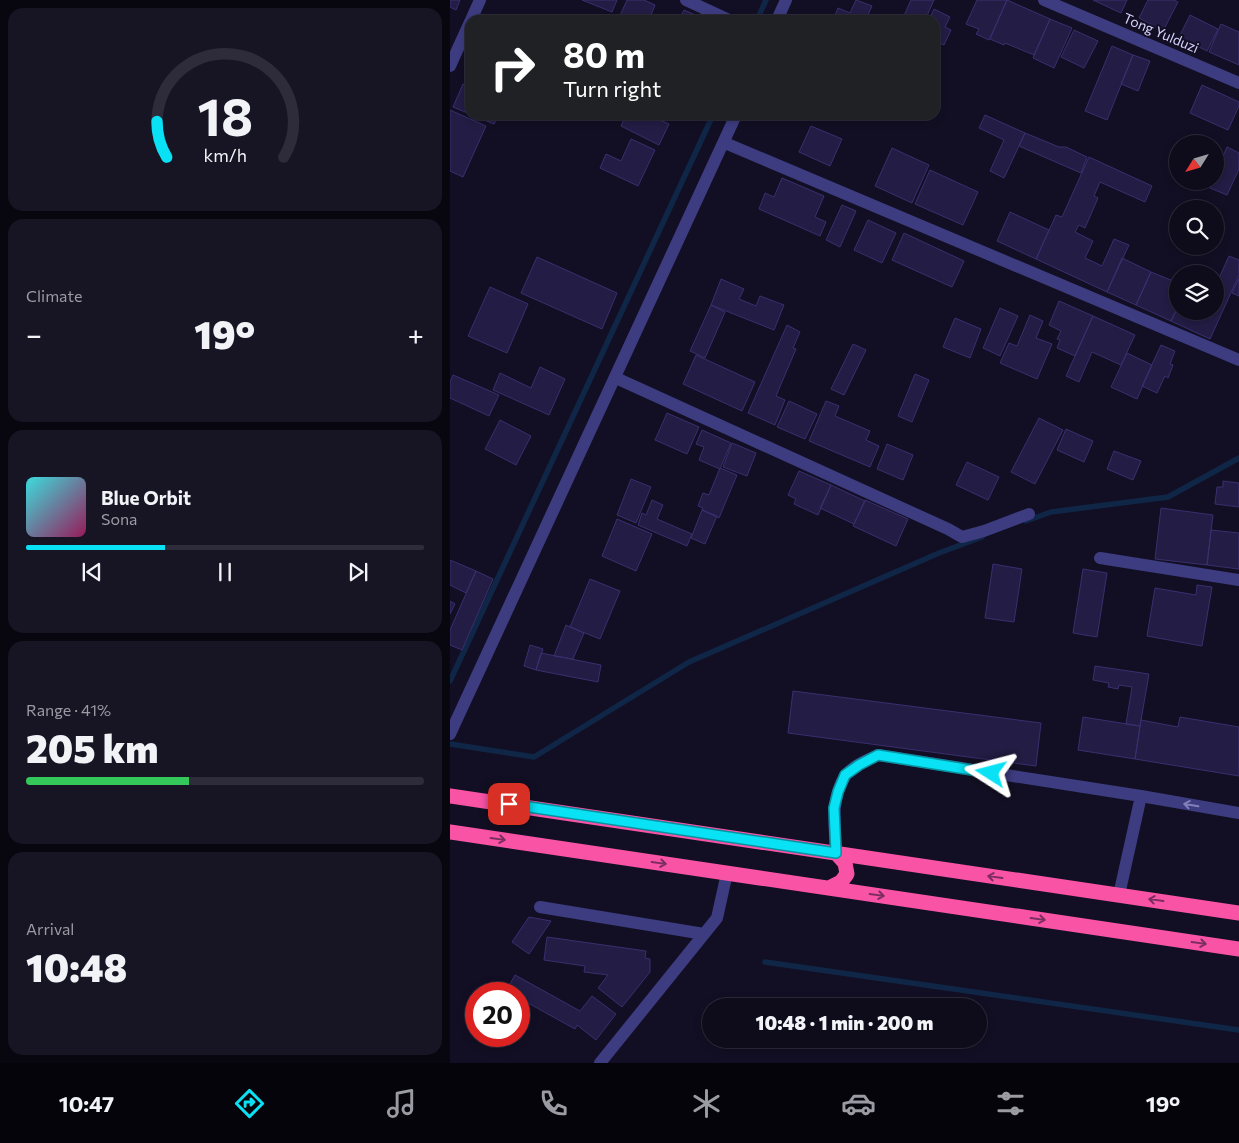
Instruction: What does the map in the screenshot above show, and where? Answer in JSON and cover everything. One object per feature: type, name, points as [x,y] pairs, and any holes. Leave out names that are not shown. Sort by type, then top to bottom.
[{"type":"highway","points":[[450,796],[1239,913]]},
{"type":"highway","points":[[450,832],[1239,949]]},
{"type":"highway","points":[[829,888],[841,882],[847,874],[845,863],[836,853]]},
{"type":"street","points":[[473,15],[480,0]]},
{"type":"street","points":[[686,0],[718,15]]},
{"type":"street","points":[[779,15],[786,0]]},
{"type":"street","name":"Tong Yulduzi","points":[[1044,0],[1239,83]]},
{"type":"street","points":[[450,66],[465,32]]},
{"type":"street","points":[[450,734],[734,120]]},
{"type":"street","points":[[725,143],[1239,360]]},
{"type":"street","points":[[616,378],[962,537],[984,532],[1029,514]]},
{"type":"street","points":[[1100,558],[1239,580]]},
{"type":"street","points":[[836,853],[834,808],[845,775],[878,755],[1239,813]]},
{"type":"street","points":[[1119,895],[1141,796]]},
{"type":"street","points":[[600,1063],[717,918],[727,873]]},
{"type":"street","points":[[540,907],[704,934]]},
{"type":"building","points":[[450,0],[460,0],[456,10],[450,7]]},
{"type":"building","points":[[582,0],[617,0],[612,12]]},
{"type":"building","points":[[627,0],[644,0],[655,5],[651,15],[620,15]]},
{"type":"building","points":[[856,0],[872,6],[868,15],[835,15],[838,8],[850,13]]},
{"type":"building","points":[[911,0],[934,0],[927,15],[904,15]]},
{"type":"building","points":[[977,0],[1007,0],[989,40],[976,34],[979,29],[966,24]]},
{"type":"building","points":[[1007,0],[1050,19],[1034,55],[990,39]]},
{"type":"building","points":[[1093,0],[1127,0],[1121,13]]},
{"type":"building","points":[[1148,0],[1174,0],[1178,2],[1163,31],[1139,18]]},
{"type":"building","points":[[934,9],[950,17],[945,27],[951,30],[944,45],[940,43],[940,15],[931,15]]},
{"type":"building","points":[[684,10],[696,15],[682,15]]},
{"type":"building","points":[[1190,15],[1218,29],[1207,51],[1179,37]]},
{"type":"building","points":[[1050,19],[1072,28],[1054,68],[1033,58]]},
{"type":"building","points":[[1221,24],[1239,32],[1239,65],[1209,52]]},
{"type":"building","points":[[1074,30],[1098,41],[1084,68],[1061,57]]},
{"type":"building","points":[[1112,46],[1133,55],[1107,120],[1085,111]]},
{"type":"building","points":[[1133,55],[1150,61],[1138,91],[1121,84]]},
{"type":"building","points":[[463,84],[465,85],[465,112],[453,107]]},
{"type":"building","points":[[1202,85],[1239,102],[1228,130],[1190,113]]},
{"type":"building","points":[[450,110],[465,117],[465,120],[472,120],[486,126],[463,177],[450,171]]},
{"type":"building","points":[[985,115],[1025,133],[1004,178],[990,171],[1004,140],[979,128]]},
{"type":"building","points":[[484,120],[496,120],[494,124]]},
{"type":"building","points":[[624,120],[660,120],[669,124],[659,145],[621,126]]},
{"type":"building","points":[[811,126],[842,139],[830,166],[799,152]]},
{"type":"building","points":[[1025,133],[1059,147],[1066,147],[1087,157],[1081,173],[1019,146]]},
{"type":"building","points":[[631,139],[655,150],[638,186],[600,168],[606,154],[621,161]]},
{"type":"building","points":[[1227,147],[1239,153],[1239,169],[1227,195],[1215,190],[1224,190],[1224,154]]},
{"type":"building","points":[[892,148],[929,165],[912,203],[875,186]]},
{"type":"building","points":[[1089,157],[1152,186],[1145,202],[1100,182],[1094,196],[1098,198],[1085,228],[1079,225],[1075,232],[1093,241],[1085,258],[1102,266],[1114,239],[1129,245],[1107,292],[1036,259],[1056,215],[1062,217]]},
{"type":"building","points":[[930,170],[978,192],[963,225],[915,204]]},
{"type":"building","points":[[782,178],[824,196],[815,217],[826,222],[820,236],[759,209],[765,193],[774,197]]},
{"type":"building","points":[[842,205],[856,211],[840,247],[826,240]]},
{"type":"building","points":[[1010,212],[1049,230],[1036,259],[997,241]]},
{"type":"building","points":[[868,220],[896,233],[882,263],[854,250]]},
{"type":"building","points":[[904,233],[964,261],[952,287],[892,260]]},
{"type":"building","points":[[1229,256],[1239,260],[1239,275],[1224,308],[1224,267]]},
{"type":"building","points":[[537,257],[617,293],[602,329],[521,293]]},
{"type":"building","points":[[1122,258],[1151,272],[1136,305],[1107,292]]},
{"type":"building","points":[[1151,272],[1169,279],[1169,320],[1171,321],[1136,305]]},
{"type":"building","points":[[1239,278],[1239,296],[1232,293]]},
{"type":"building","points":[[721,279],[744,289],[739,299],[756,306],[760,296],[784,305],[774,330],[711,305]]},
{"type":"building","points":[[490,287],[528,304],[507,353],[468,336]]},
{"type":"building","points":[[1059,301],[1093,316],[1075,356],[1057,348],[1060,340],[1057,339],[1061,331],[1049,325]]},
{"type":"building","points":[[711,305],[725,312],[705,358],[690,351]]},
{"type":"building","points":[[1000,308],[1018,316],[1000,356],[983,348]]},
{"type":"building","points":[[1030,315],[1043,321],[1036,338],[1052,344],[1037,379],[1000,363],[1009,343],[1017,346]]},
{"type":"building","points":[[1093,316],[1135,335],[1121,365],[1092,352],[1079,382],[1066,376]]},
{"type":"building","points":[[955,318],[981,329],[970,358],[943,347]]},
{"type":"building","points":[[1172,320],[1219,320],[1210,339]]},
{"type":"building","points":[[787,325],[800,332],[793,348],[796,349],[776,396],[785,400],[775,425],[748,413]]},
{"type":"building","points":[[853,344],[866,350],[844,395],[831,389]]},
{"type":"building","points":[[1161,345],[1175,351],[1170,364],[1173,365],[1168,378],[1165,376],[1157,393],[1142,386]]},
{"type":"building","points":[[1127,353],[1152,365],[1137,399],[1111,387]]},
{"type":"building","points":[[696,355],[755,382],[742,411],[683,384]]},
{"type":"building","points":[[540,367],[565,379],[549,415],[493,390],[500,373],[531,388]]},
{"type":"building","points":[[915,374],[929,380],[912,422],[898,416]]},
{"type":"building","points":[[453,375],[499,395],[489,416],[450,398],[450,382]]},
{"type":"building","points":[[789,401],[817,414],[805,439],[777,427]]},
{"type":"building","points":[[826,401],[839,406],[835,416],[870,431],[866,440],[879,446],[870,467],[809,441]]},
{"type":"building","points":[[667,413],[699,427],[687,454],[655,440]]},
{"type":"building","points":[[1039,418],[1063,430],[1035,484],[1011,472]]},
{"type":"building","points":[[500,420],[531,436],[516,465],[485,449]]},
{"type":"building","points":[[1066,429],[1093,441],[1084,462],[1057,450]]},
{"type":"building","points":[[702,430],[731,443],[720,469],[699,460],[704,447],[696,444]]},
{"type":"building","points":[[732,443],[756,453],[747,476],[723,467]]},
{"type":"building","points":[[887,444],[913,455],[903,480],[877,469]]},
{"type":"building","points":[[1114,451],[1141,461],[1133,480],[1107,469]]},
{"type":"building","points":[[967,462],[999,477],[988,500],[956,485]]},
{"type":"building","points":[[720,468],[737,475],[719,518],[698,506],[703,493],[709,495]]},
{"type":"building","points":[[799,471],[831,485],[818,515],[794,504],[796,499],[788,495]]},
{"type":"building","points":[[631,479],[651,487],[636,523],[617,515]]},
{"type":"building","points":[[1223,481],[1239,483],[1239,507],[1215,504],[1217,487],[1223,487]]},
{"type":"building","points":[[831,485],[865,501],[854,524],[820,508]]},
{"type":"building","points":[[652,500],[663,505],[657,519],[692,534],[687,546],[638,525],[642,513],[646,515]]},
{"type":"building","points":[[865,500],[908,519],[896,546],[853,526]]},
{"type":"building","points":[[1161,508],[1213,515],[1207,565],[1155,559]]},
{"type":"building","points":[[702,510],[717,516],[705,544],[691,538]]},
{"type":"building","points":[[617,519],[652,534],[636,571],[602,556]]},
{"type":"building","points":[[1211,530],[1239,533],[1239,569],[1207,565]]},
{"type":"building","points":[[450,560],[476,571],[466,593],[450,585]]},
{"type":"building","points":[[993,564],[1022,569],[1014,622],[985,618]]},
{"type":"building","points":[[1083,569],[1107,573],[1097,637],[1073,633]]},
{"type":"building","points":[[476,571],[493,579],[462,650],[450,645],[450,630]]},
{"type":"building","points":[[590,579],[620,591],[600,639],[570,627]]},
{"type":"building","points":[[1197,585],[1212,587],[1202,646],[1147,636],[1155,588],[1196,595]]},
{"type":"building","points":[[450,601],[455,604],[450,614]]},
{"type":"building","points":[[566,625],[584,633],[573,659],[554,656]]},
{"type":"building","points":[[530,645],[543,649],[536,670],[524,666]]},
{"type":"building","points":[[541,653],[601,665],[598,682],[536,670]]},
{"type":"building","points":[[1095,666],[1149,674],[1140,726],[1126,724],[1132,687],[1119,685],[1118,689],[1108,687],[1109,683],[1093,680]]},
{"type":"building","points":[[793,691],[1041,723],[1036,766],[788,733]]},
{"type":"building","points":[[1083,717],[1140,726],[1135,759],[1078,750]]},
{"type":"building","points":[[1180,717],[1239,727],[1239,776],[1135,759],[1141,720],[1178,727]]},
{"type":"building","points":[[529,917],[551,921],[529,954],[512,942]]},
{"type":"building","points":[[547,937],[646,951],[645,958],[650,959],[650,972],[622,1007],[598,988],[608,975],[584,972],[585,966],[544,960]]},
{"type":"building","points":[[515,975],[528,982],[511,982]]},
{"type":"building","points":[[530,983],[580,1011],[592,996],[616,1014],[596,1040],[577,1025],[575,1029],[530,1004]]},
{"type":"waterway","points":[[759,15],[766,0]]},
{"type":"waterway","points":[[450,681],[711,120]]},
{"type":"waterway","points":[[1026,521],[1051,512],[1168,497],[1239,458]]},
{"type":"waterway","points":[[450,744],[534,757],[689,662],[939,553],[982,537]]},
{"type":"waterway","points":[[765,962],[1239,1030]]},
{"type":"route","points":[[509,804],[836,853],[834,808],[845,775],[878,755],[991,773]]}]
